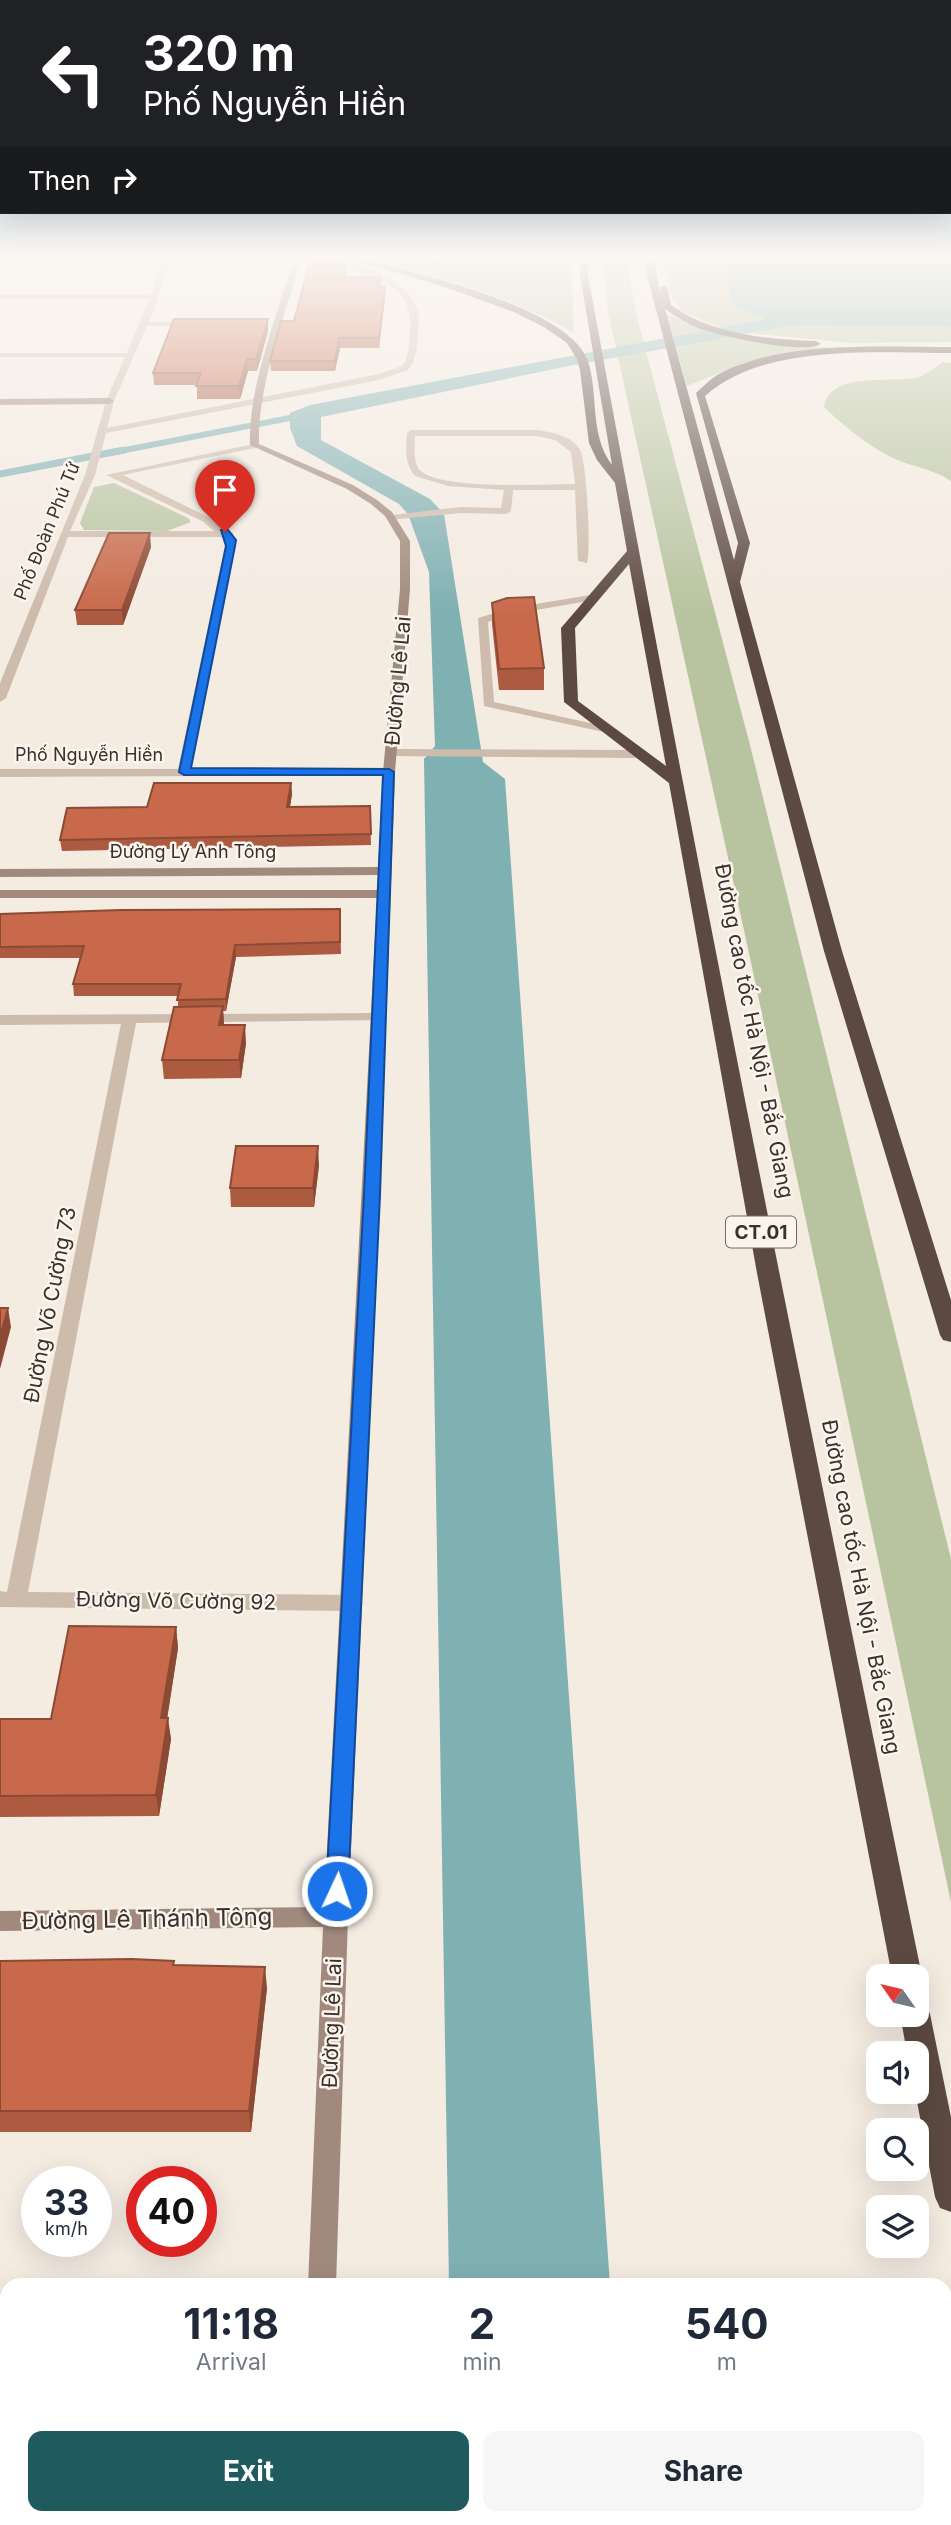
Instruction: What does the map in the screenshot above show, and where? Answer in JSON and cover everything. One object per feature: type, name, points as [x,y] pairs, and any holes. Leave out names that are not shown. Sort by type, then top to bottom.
[{"type":"highway","points":[[585,378],[598,452],[621,487]]},
{"type":"highway","name":"Đường cao tốc Hà Nội - Bắc Giang","points":[[602,378],[768,1273],[905,1964]]},
{"type":"highway","points":[[678,378],[833,951],[951,1335]]},
{"type":"highway","points":[[719,378],[700,395],[744,543],[734,582]]},
{"type":"highway","points":[[634,550],[590,598],[568,628],[571,702],[677,782]]},
{"type":"highway","points":[[918,2027],[951,2197]]},
{"type":"street","name":"Phố Đoàn Phú Tứ","points":[[0,698],[90,472],[104,432],[110,401],[120,378]]},
{"type":"street","points":[[115,475],[254,441],[267,378]]},
{"type":"street","points":[[104,432],[260,406],[376,378]]},
{"type":"street","points":[[0,402],[110,401]]},
{"type":"street","points":[[580,487],[456,484],[428,479],[416,473],[412,465],[411,433],[550,435],[569,444],[576,451],[580,487],[583,517],[583,561]]},
{"type":"street","name":"Đường Lê Lai","points":[[254,441],[374,502],[394,518],[405,541],[405,589],[389,772],[353,1603],[336,1917],[322,2278]]},
{"type":"street","points":[[90,472],[115,475],[205,519],[228,534],[231,546],[184,772]]},
{"type":"street","points":[[394,518],[447,512],[506,511],[509,486]]},
{"type":"street","points":[[64,534],[228,534]]},
{"type":"street","points":[[590,598],[512,611],[482,620],[488,704],[609,731]]},
{"type":"street","points":[[392,753],[639,754]]},
{"type":"street","name":"Phố Nguyễn Hiền","points":[[0,773],[389,772]]},
{"type":"street","name":"Đường Lý Anh Tông","points":[[0,873],[385,871]]},
{"type":"street","name":"Đường Lý Anh Tông","points":[[0,894],[384,894]]},
{"type":"street","points":[[0,1020],[380,1017]]},
{"type":"street","name":"Đường Võ Cường 73","points":[[8,1599],[129,1019]]},
{"type":"street","name":"Đường Võ Cường 92","points":[[8,1599],[353,1603]]},
{"type":"street","name":"Đường Lê Thánh Tông","points":[[0,1921],[336,1917]]},
{"type":"green space","points":[[622,378],[653,378],[750,745],[951,1559],[951,1902],[749,953]]},
{"type":"green space","points":[[685,378],[707,378],[687,386]]},
{"type":"green space","points":[[951,378],[951,481],[885,454],[857,436],[824,407],[837,388],[849,383]]},
{"type":"green space","points":[[114,483],[188,518],[191,522],[167,531],[84,530],[80,523],[94,487]]},
{"type":"water","points":[[454,378],[512,378],[321,417],[321,440],[430,499],[444,514],[483,762],[505,779],[610,2278],[449,2278],[424,759],[435,746],[429,572],[408,514],[399,504],[297,446],[290,428],[290,413],[310,405]]},
{"type":"building","points":[[199,378],[241,378],[239,386],[196,386]]},
{"type":"building","points":[[109,533],[150,533],[122,610],[75,610]]},
{"type":"building","points":[[534,597],[544,668],[499,669],[492,603],[507,598]]},
{"type":"building","points":[[154,783],[291,783],[287,807],[370,806],[371,834],[60,840],[67,808],[147,807]]},
{"type":"building","points":[[340,909],[340,942],[235,945],[226,999],[177,1000],[181,984],[73,984],[84,946],[0,947],[0,914],[121,910]]},
{"type":"building","points":[[223,1006],[219,1025],[245,1025],[239,1060],[162,1060],[174,1007]]},
{"type":"building","points":[[236,1146],[318,1146],[313,1188],[230,1188]]},
{"type":"building","points":[[0,1308],[8,1308],[0,1337]]},
{"type":"building","points":[[69,1626],[176,1627],[161,1718],[168,1718],[156,1795],[0,1796],[0,1719],[51,1719]]},
{"type":"building","points":[[0,1961],[174,1961],[173,1965],[265,1967],[249,2111],[0,2111]]},
{"type":"waterway","points":[[115,452],[305,415]]},
{"type":"waterway","points":[[0,474],[124,450]]},
{"type":"route","points":[[225,532],[231,540],[231,546],[184,772],[389,772],[372,1195],[337,1891]]}]
